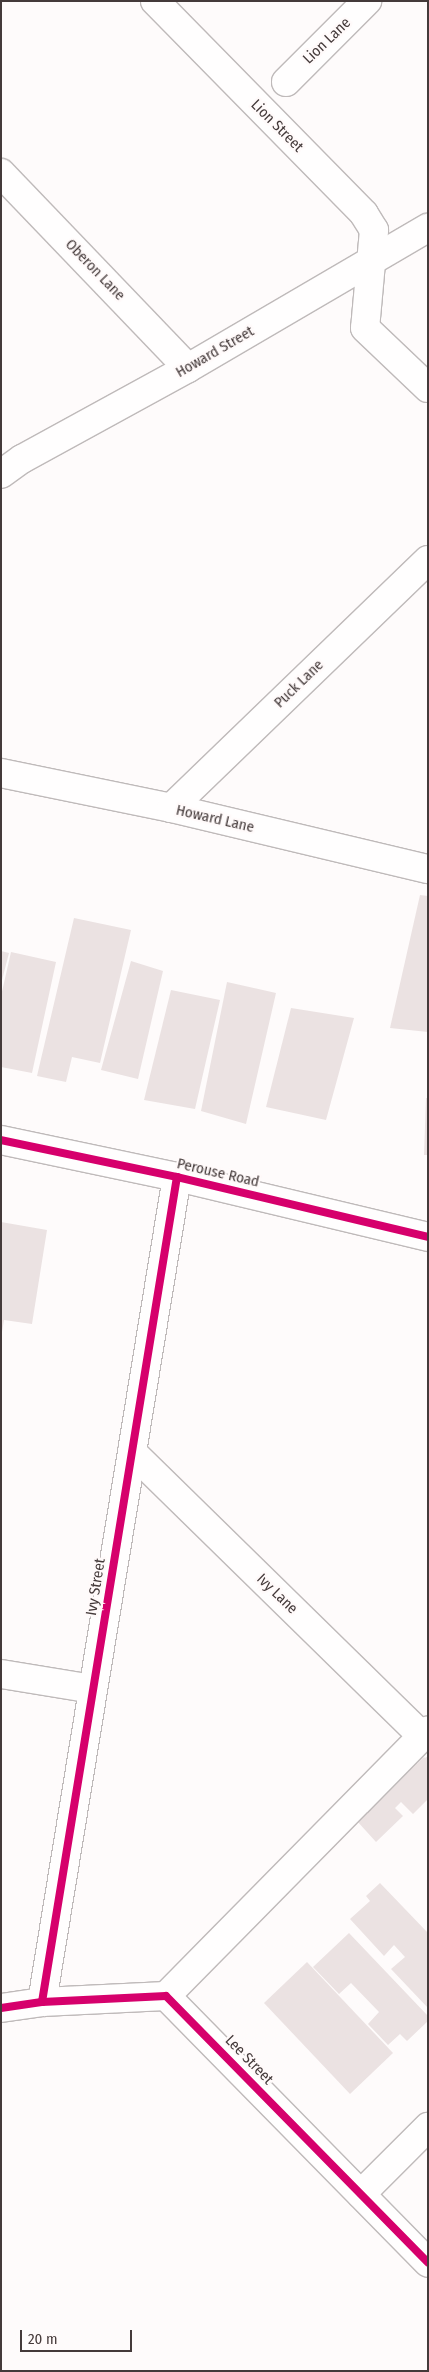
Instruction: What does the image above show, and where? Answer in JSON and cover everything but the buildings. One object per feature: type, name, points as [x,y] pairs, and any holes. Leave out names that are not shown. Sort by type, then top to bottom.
[{"type":"street","name":"Lion Street","points":[[155,1],[364,214],[374,230],[365,328],[428,388]]},
{"type":"street","name":"Lion Lane","points":[[286,82],[368,1]]},
{"type":"street","name":"Oberon Lane","points":[[1,173],[188,368]]},
{"type":"street","name":"Howard Street","points":[[1,474],[22,459],[188,368],[428,228]]},
{"type":"street","name":"Puck Lane","points":[[171,808],[428,560]]},
{"type":"street","name":"Howard Lane","points":[[1,773],[171,808],[428,869]]},
{"type":"street","name":"Perouse Road","points":[[1,1140],[177,1177],[428,1237]]},
{"type":"street","name":"Ivy Street","points":[[42,2002],[177,1177]]},
{"type":"street","name":"Ivy Lane","points":[[132,1452],[425,1733]]},
{"type":"street","points":[[1,1674],[93,1688]]},
{"type":"street","points":[[1,2008],[42,2002],[166,1996],[425,1733]]},
{"type":"street","name":"Lee Street","points":[[166,1996],[428,2262]]},
{"type":"street","points":[[361,2194],[428,2127]]},
{"type":"cycle path","points":[[1,1140],[177,1177],[428,1237]]},
{"type":"cycle path","points":[[42,2002],[177,1177]]},
{"type":"cycle path","points":[[1,2008],[42,2002],[166,1996],[428,2263]]}]
